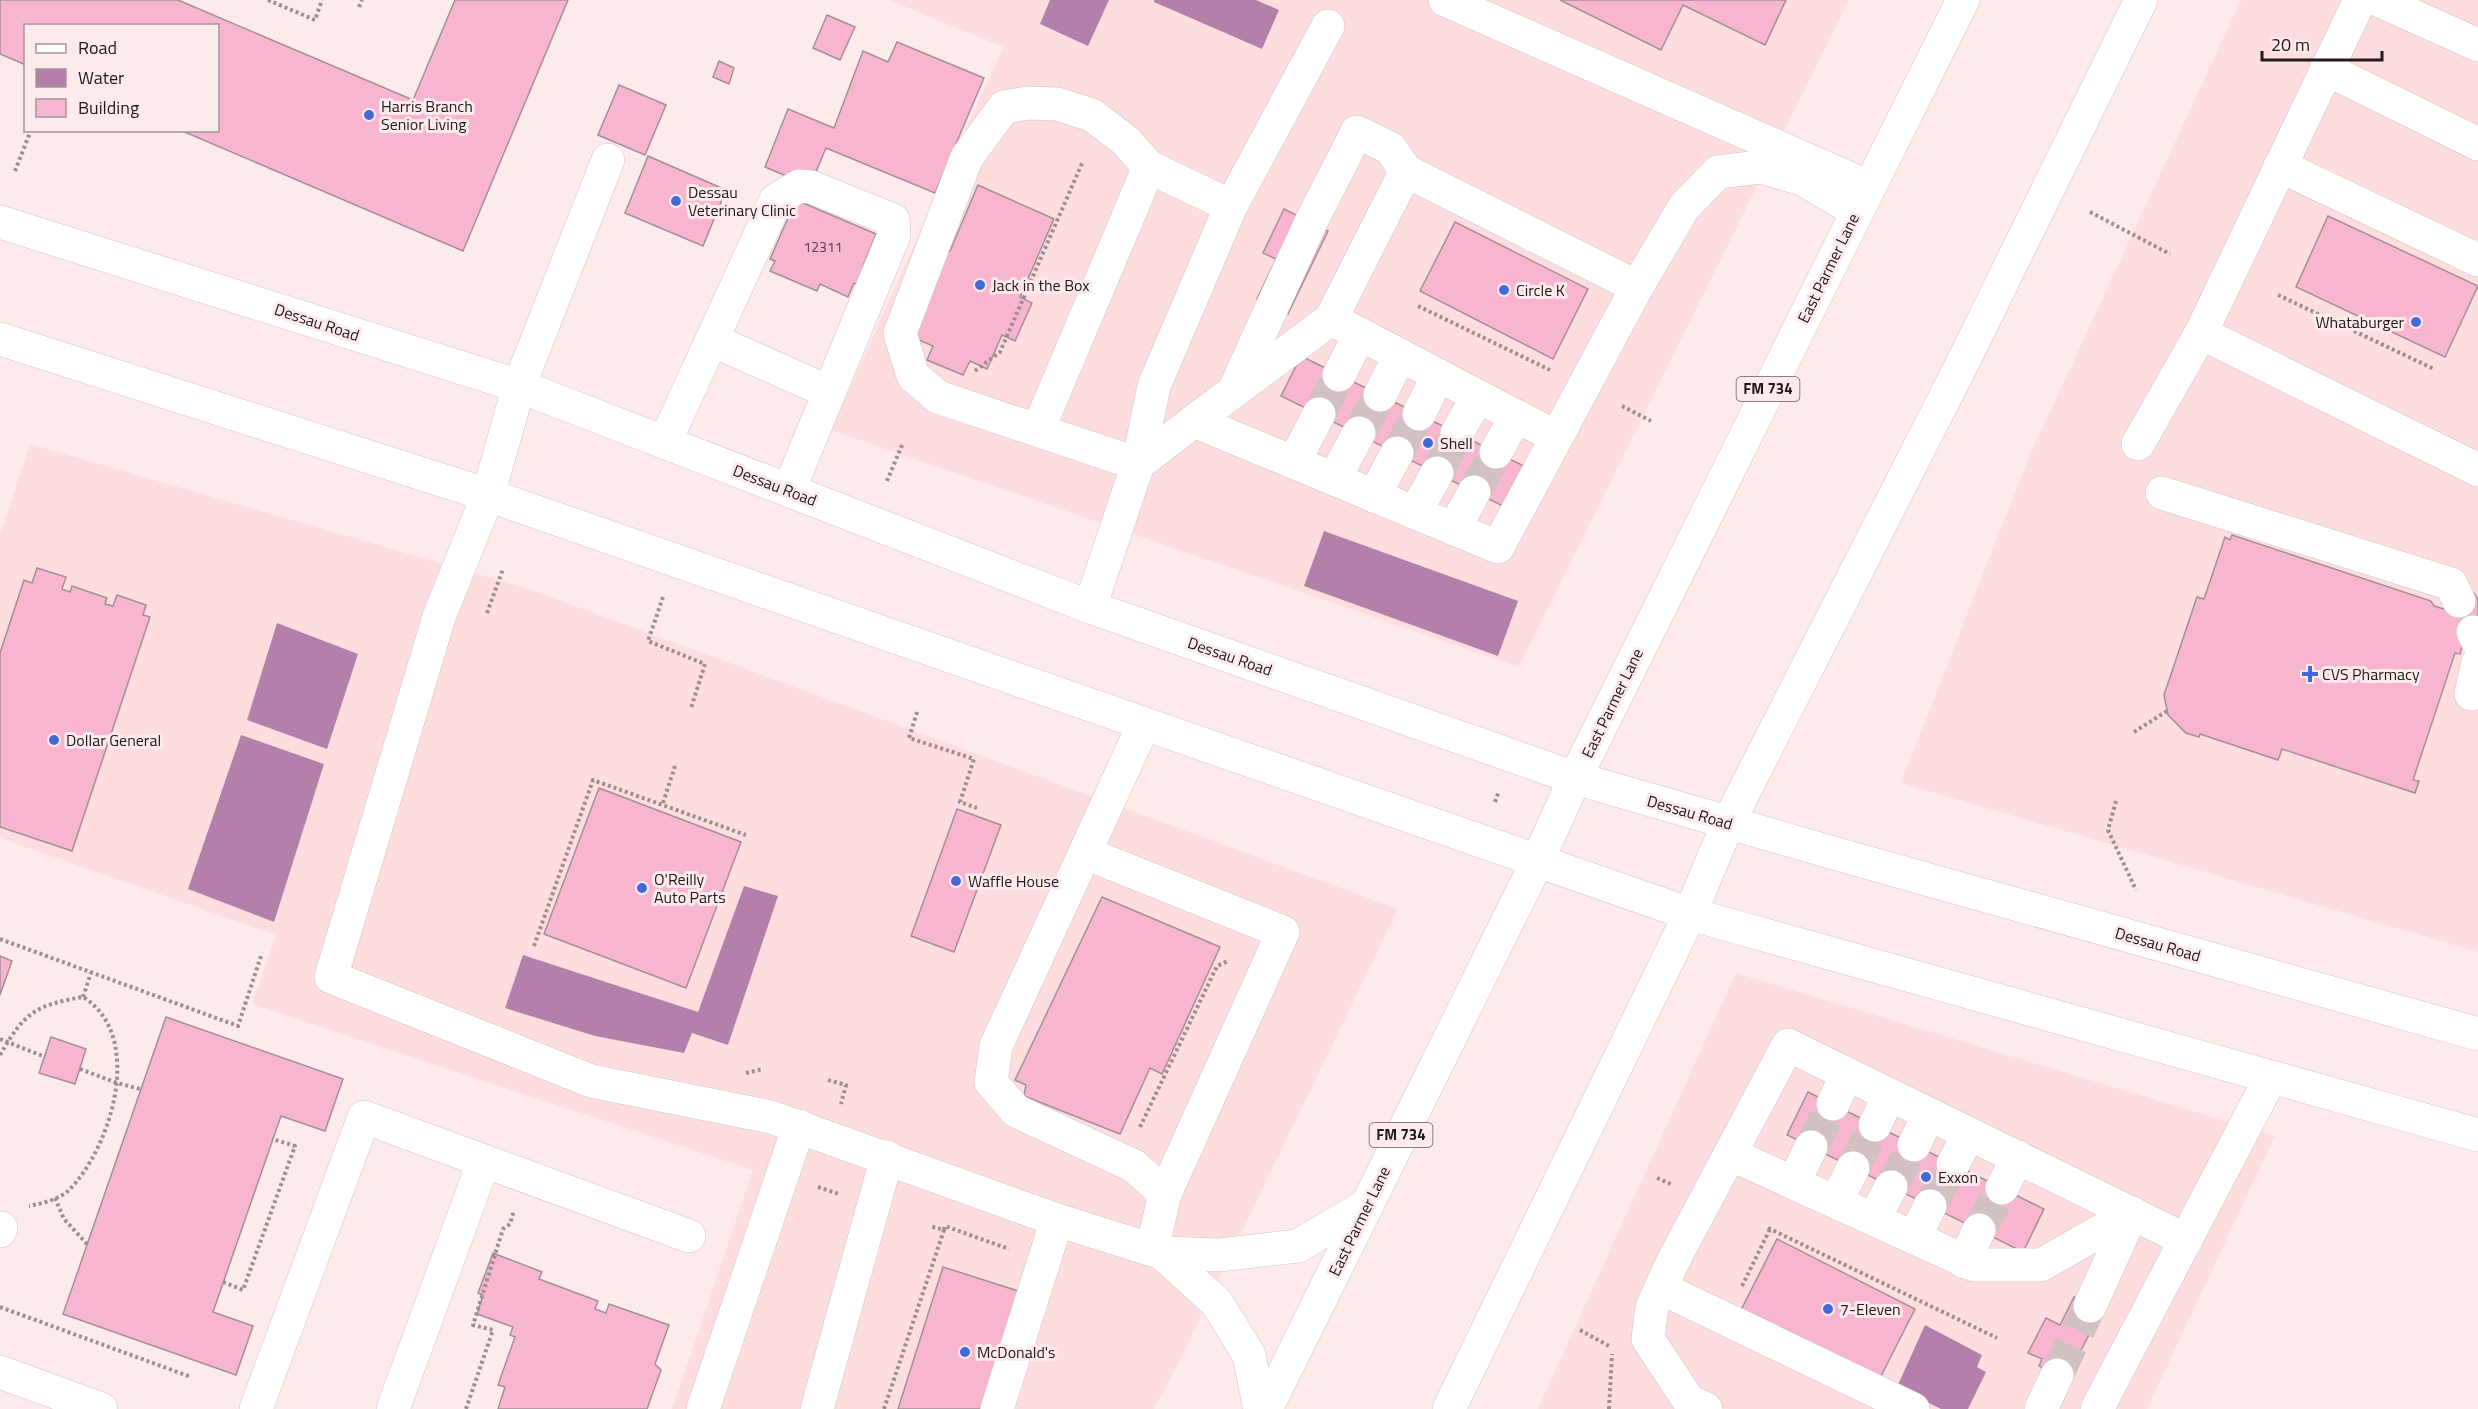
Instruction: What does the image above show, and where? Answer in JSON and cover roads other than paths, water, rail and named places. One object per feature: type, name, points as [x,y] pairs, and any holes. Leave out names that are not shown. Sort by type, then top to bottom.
[{"type":"main road","points":[[1445,0],[1863,199]]},
{"type":"main road","name":"East Parmer Lane","points":[[1266,1409],[1537,862],[1575,778],[1963,0]]},
{"type":"main road","points":[[1449,1409],[1690,914],[1728,823],[1957,372],[2141,0]]},
{"type":"main road","points":[[2138,444],[2201,333],[2360,0]]},
{"type":"main road","points":[[2378,0],[2478,45]]},
{"type":"main road","points":[[1090,607],[1138,464],[1154,386],[1232,207],[1328,26]]},
{"type":"main road","points":[[2326,69],[2478,144]]},
{"type":"main road","points":[[1138,464],[938,397],[913,376],[900,333],[967,158],[1004,106],[1028,103],[1057,104],[1092,115],[1126,141],[1149,167],[1232,207]]},
{"type":"main road","points":[[1233,391],[1311,222],[1357,132],[1390,148],[1406,171],[1637,287]]},
{"type":"main road","points":[[608,160],[519,386],[488,495],[439,617],[331,977],[591,1081],[771,1117],[1057,1220],[1157,1251],[1219,1254],[1298,1246],[1367,1205]]},
{"type":"main road","points":[[2280,166],[2477,260]]},
{"type":"main road","points":[[1038,430],[1149,167]]},
{"type":"main road","points":[[1194,421],[1498,547],[1637,287],[1684,207],[1718,172],[1760,167],[1863,199]]},
{"type":"main road","points":[[1339,375],[1345,327],[1406,171]]},
{"type":"main road","points":[[665,442],[776,200],[799,186],[811,187],[893,220],[894,235],[789,490]]},
{"type":"main road","name":"Dessau Road","points":[[0,222],[519,386],[1090,607],[1575,778],[2478,1034]]},
{"type":"main road","points":[[1138,464],[1233,391],[1345,327]]},
{"type":"main road","points":[[1345,327],[1556,436]]},
{"type":"main road","points":[[2201,333],[2478,470]]},
{"type":"main road","points":[[0,339],[488,495],[1690,914],[2478,1136]]},
{"type":"main road","points":[[712,340],[830,392]]},
{"type":"main road","points":[[1380,395],[1400,355]]},
{"type":"main road","points":[[1419,414],[1438,376]]},
{"type":"main road","points":[[1457,433],[1478,396]]},
{"type":"main road","points":[[1294,462],[1319,414]]},
{"type":"main road","points":[[1496,452],[1516,416]]},
{"type":"main road","points":[[1334,479],[1359,433]]},
{"type":"main road","points":[[1374,496],[1397,453]]},
{"type":"main road","points":[[1415,513],[1437,473]]},
{"type":"main road","points":[[1454,529],[1474,492]]},
{"type":"main road","points":[[2162,493],[2451,585],[2459,601]]},
{"type":"main road","points":[[2471,694],[2476,646]]},
{"type":"main road","points":[[1144,724],[996,1046],[991,1082],[1016,1111],[1134,1166],[1166,1194]]},
{"type":"main road","points":[[1085,853],[1283,932],[1166,1194],[1157,1251]]},
{"type":"main road","points":[[1706,1409],[1689,1401],[1648,1338],[1652,1307],[1788,1045],[2186,1239]]},
{"type":"main road","points":[[1833,1104],[1848,1074]]},
{"type":"main road","points":[[2097,1409],[2271,1077]]},
{"type":"main road","points":[[1875,1125],[1889,1095]]},
{"type":"main road","points":[[1914,1145],[1929,1114]]},
{"type":"main road","points":[[256,1409],[364,1118],[689,1236]]},
{"type":"main road","points":[[703,1409],[799,1126]]},
{"type":"main road","points":[[1953,1164],[1969,1134]]},
{"type":"main road","points":[[1794,1182],[1811,1147]]},
{"type":"main road","points":[[1730,1154],[1974,1265],[2041,1265],[2132,1213]]},
{"type":"main road","points":[[821,1405],[887,1157]]},
{"type":"main road","points":[[2002,1188],[2018,1157]]},
{"type":"main road","points":[[393,1409],[484,1161]]},
{"type":"main road","points":[[1836,1202],[1853,1168]]},
{"type":"main road","points":[[1874,1219],[1891,1187]]},
{"type":"main road","points":[[1914,1238],[1930,1206]]},
{"type":"main road","points":[[2090,1305],[2132,1213]]},
{"type":"main road","points":[[997,1409],[1057,1220]]},
{"type":"main road","points":[[1964,1262],[1979,1230]]},
{"type":"main road","points":[[1157,1251],[1216,1303],[1249,1356],[1260,1409]]},
{"type":"main road","points":[[1660,1288],[1912,1409]]},
{"type":"main road","points":[[0,1372],[101,1409]]},
{"type":"main road","points":[[2041,1409],[2057,1375]]},
{"type":"water","points":[[1050,0],[1109,0],[1088,46],[1040,24]]},
{"type":"water","points":[[1154,0],[1256,0],[1279,10],[1262,49],[1154,2]]},
{"type":"water","points":[[1324,531],[1518,601],[1498,656],[1304,586]]},
{"type":"water","points":[[277,623],[358,654],[327,749],[247,720]]},
{"type":"water","points":[[241,735],[324,764],[274,922],[188,889]]},
{"type":"water","points":[[744,886],[778,896],[728,1045],[692,1033],[684,1053],[595,1036],[505,1008],[523,955],[698,1012]]},
{"type":"water","points":[[1925,1325],[1982,1355],[1977,1367],[1986,1372],[1968,1409],[1941,1409],[1897,1387]]},
{"type":"tunnel","points":[[1319,414],[1339,375]]},
{"type":"tunnel","points":[[1359,433],[1380,395]]},
{"type":"tunnel","points":[[1397,453],[1419,414]]},
{"type":"tunnel","points":[[1437,473],[1457,433]]},
{"type":"tunnel","points":[[1474,492],[1496,452]]},
{"type":"tunnel","points":[[1811,1147],[1833,1104]]},
{"type":"tunnel","points":[[1853,1168],[1875,1125]]},
{"type":"tunnel","points":[[1891,1187],[1914,1145]]},
{"type":"tunnel","points":[[1930,1206],[1953,1164]]},
{"type":"tunnel","points":[[1979,1230],[2002,1188]]},
{"type":"tunnel","points":[[2057,1375],[2090,1306]]},
{"type":"place","name":"Harris Branch Senior Living","points":[[369,115]]},
{"type":"place","name":"Dessau Veterinary Clinic","points":[[676,201]]},
{"type":"place","name":"Jack in the Box","points":[[980,285]]},
{"type":"place","name":"Circle K","points":[[1504,290]]},
{"type":"place","name":"Whataburger","points":[[2416,322]]},
{"type":"place","name":"Shell","points":[[1428,443]]},
{"type":"place","name":"CVS Pharmacy","points":[[2310,674]]},
{"type":"place","name":"Dollar General","points":[[54,740]]},
{"type":"place","name":"Waffle House","points":[[956,881]]},
{"type":"place","name":"O'Reilly Auto Parts","points":[[642,888]]},
{"type":"place","name":"Exxon","points":[[1926,1177]]},
{"type":"place","name":"7-Eleven","points":[[1828,1309]]},
{"type":"place","name":"McDonald's","points":[[965,1352]]}]
